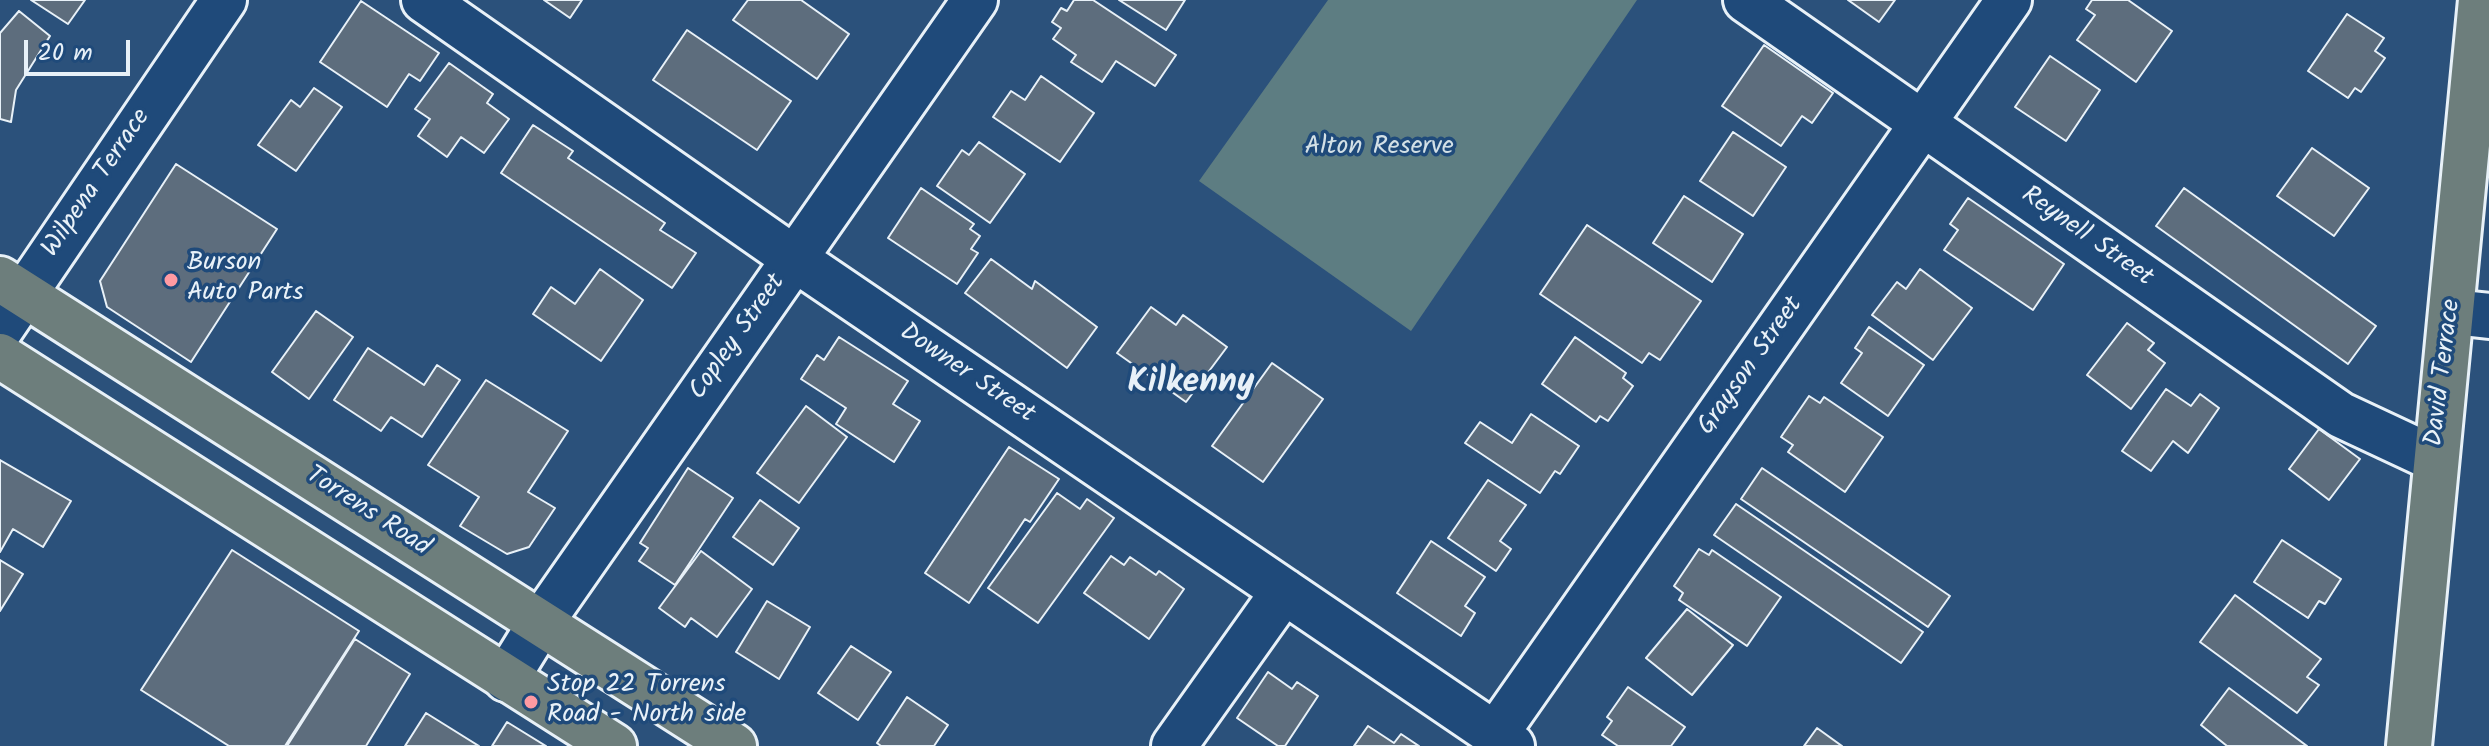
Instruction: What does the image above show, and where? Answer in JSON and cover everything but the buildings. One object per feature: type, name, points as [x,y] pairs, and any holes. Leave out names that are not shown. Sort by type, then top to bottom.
[{"type":"main road","name":"David Terrace","points":[[2409,746],[2435,459],[2471,314],[2481,0]]},
{"type":"main road","name":"Torrens Road","points":[[12,286],[734,746]]},
{"type":"main road","points":[[0,356],[614,746]]},
{"type":"street","name":"Wilpena Terrace","points":[[0,330],[12,286],[224,0]]},
{"type":"street","name":"Downer Street","points":[[424,0],[795,259],[1503,740]]},
{"type":"street","name":"Copley Street","points":[[506,679],[540,624],[975,0]]},
{"type":"street","name":"Reynell Street","points":[[1746,0],[2341,415],[2435,459]]},
{"type":"street","name":"Grayson Street","points":[[1503,740],[2009,0]]},
{"type":"street","points":[[1174,746],[1284,591]]},
{"type":"green space","name":"Alton Reserve","points":[[1328,0],[1637,0],[1411,331],[1199,181]]},
{"type":"place","name":"Burson Auto Parts","points":[[171,280]]},
{"type":"place","name":"Stop 22 Torrens Road - North side","points":[[531,702]]},
{"type":"district","name":"Kilkenny","points":[[1191,385]]}]
